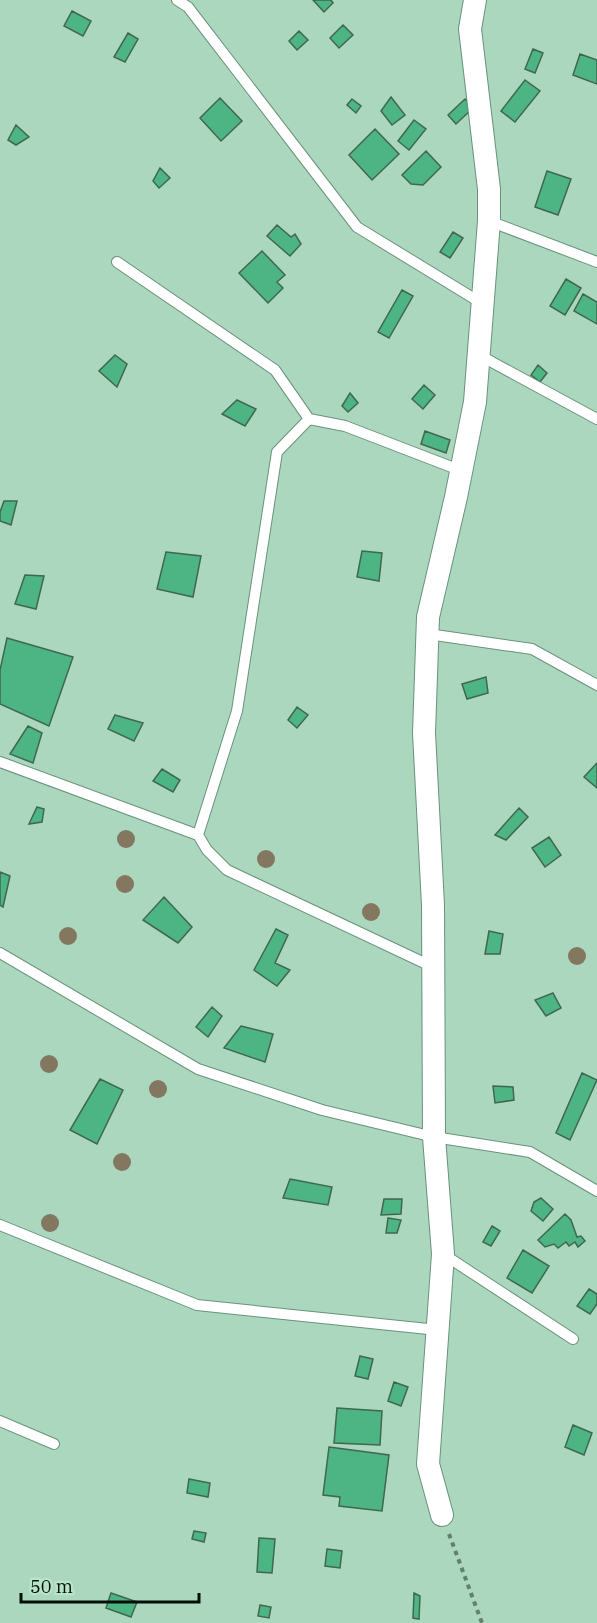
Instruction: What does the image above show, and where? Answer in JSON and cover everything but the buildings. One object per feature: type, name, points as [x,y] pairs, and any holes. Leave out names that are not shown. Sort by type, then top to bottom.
[{"type":"street","points":[[442,1515],[428,1464],[443,1254],[434,1137],[433,905],[424,733],[428,617],[462,471],[475,402],[489,220],[489,189],[470,28],[475,0]]},
{"type":"lane","points":[[177,0],[188,7],[357,227],[483,304]]},
{"type":"lane","points":[[489,220],[597,262]]},
{"type":"lane","points":[[117,262],[275,370],[309,420],[345,426],[462,471]]},
{"type":"lane","points":[[479,355],[597,419]]},
{"type":"lane","points":[[198,835],[237,711],[277,452],[309,420]]},
{"type":"lane","points":[[428,634],[532,649],[597,685]]},
{"type":"lane","points":[[0,762],[198,835],[207,850],[226,870],[433,967]]},
{"type":"lane","points":[[0,953],[198,1069],[322,1110],[434,1137],[530,1152],[597,1191]]},
{"type":"lane","points":[[0,1225],[197,1305],[438,1330]]},
{"type":"lane","points":[[443,1254],[573,1339]]},
{"type":"lane","points":[[0,1421],[54,1444]]},
{"type":"path","points":[[442,1515],[482,1623]]}]
